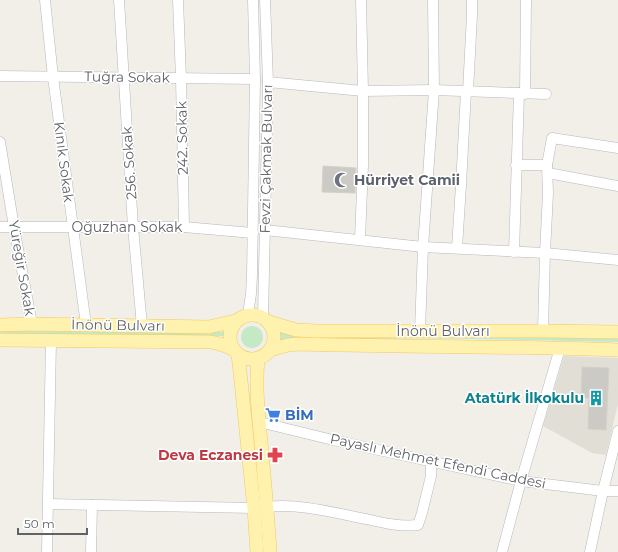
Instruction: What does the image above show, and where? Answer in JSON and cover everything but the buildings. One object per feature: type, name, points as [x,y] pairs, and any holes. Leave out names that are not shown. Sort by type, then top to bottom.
[{"type":"main road","points":[[235,351],[244,358],[251,359],[265,355],[270,350],[273,343],[273,328],[266,320],[256,315],[248,314],[235,321],[230,335],[230,342],[235,351],[240,371],[257,552]]},
{"type":"main road","name":"İnönü Bulvarı","points":[[266,320],[296,330],[310,331],[618,332]]},
{"type":"main road","name":"İnönü Bulvarı","points":[[0,324],[209,327],[235,321]]},
{"type":"main road","name":"İnönü Bulvarı","points":[[0,340],[211,342],[220,344],[235,351]]},
{"type":"main road","points":[[270,350],[297,344],[618,350]]},
{"type":"main road","points":[[258,358],[256,386],[268,507],[270,552]]},
{"type":"street","name":"Kınık Sokak","points":[[45,0],[72,227],[86,325]]},
{"type":"street","name":"256. Sokak","points":[[119,0],[133,227],[142,326]]},
{"type":"street","name":"242. Sokak","points":[[178,0],[184,227]]},
{"type":"street","name":"Fevzi Çakmak Bulvarı","points":[[248,314],[252,288],[253,234],[255,80],[253,0]]},
{"type":"street","name":"Fevzi Çakmak Bulvarı","points":[[265,0],[268,82],[265,230],[266,320]]},
{"type":"street","points":[[360,240],[363,165],[361,0]]},
{"type":"street","points":[[420,331],[423,247],[434,90],[433,0]]},
{"type":"street","points":[[457,248],[472,0]]},
{"type":"street","points":[[514,252],[516,165],[522,93],[526,0]]},
{"type":"street","name":"Tuğra Sokak","points":[[0,76],[255,80]]},
{"type":"street","points":[[268,82],[363,91],[434,90],[546,94]]},
{"type":"street","points":[[543,331],[548,193],[547,169],[552,138],[618,148]]},
{"type":"street","name":"Yüreğir Sokak","points":[[0,142],[32,324]]},
{"type":"street","points":[[516,165],[547,169],[618,186]]},
{"type":"street","name":"Oğuzhan Sokak","points":[[0,228],[184,227],[253,234]]},
{"type":"street","points":[[265,230],[423,247],[545,253],[618,260]]},
{"type":"street","points":[[47,552],[51,341]]},
{"type":"street","points":[[502,552],[560,348]]},
{"type":"street","name":"Payaslı Mehmet Efendi Caddesi","points":[[259,422],[333,440],[431,460],[521,481],[603,492],[618,491]]},
{"type":"street","points":[[590,552],[618,431]]},
{"type":"street","points":[[268,507],[278,506],[315,509],[385,523],[409,526],[418,525],[431,476],[431,460]]},
{"type":"street","points":[[48,504],[254,508]]},
{"type":"street","points":[[91,552],[92,505]]},
{"type":"shaded area","points":[[564,356],[618,358],[618,404],[606,455],[592,453],[543,426]]},
{"type":"green space","points":[[252,326],[260,329],[263,337],[260,345],[252,348],[244,345],[241,337],[244,329]]},
{"type":"green space","points":[[0,331],[224,332],[225,336],[0,335]]},
{"type":"green space","points":[[280,331],[618,339],[618,342],[407,338],[280,342]]},
{"type":"place","name":"Hürriyet Camii","points":[[342,180]]},
{"type":"place","name":"Atatürk İlkokulu","points":[[596,398]]},
{"type":"place","name":"BİM","points":[[273,415]]},
{"type":"place","name":"Deva Eczanesi","points":[[275,455]]}]
